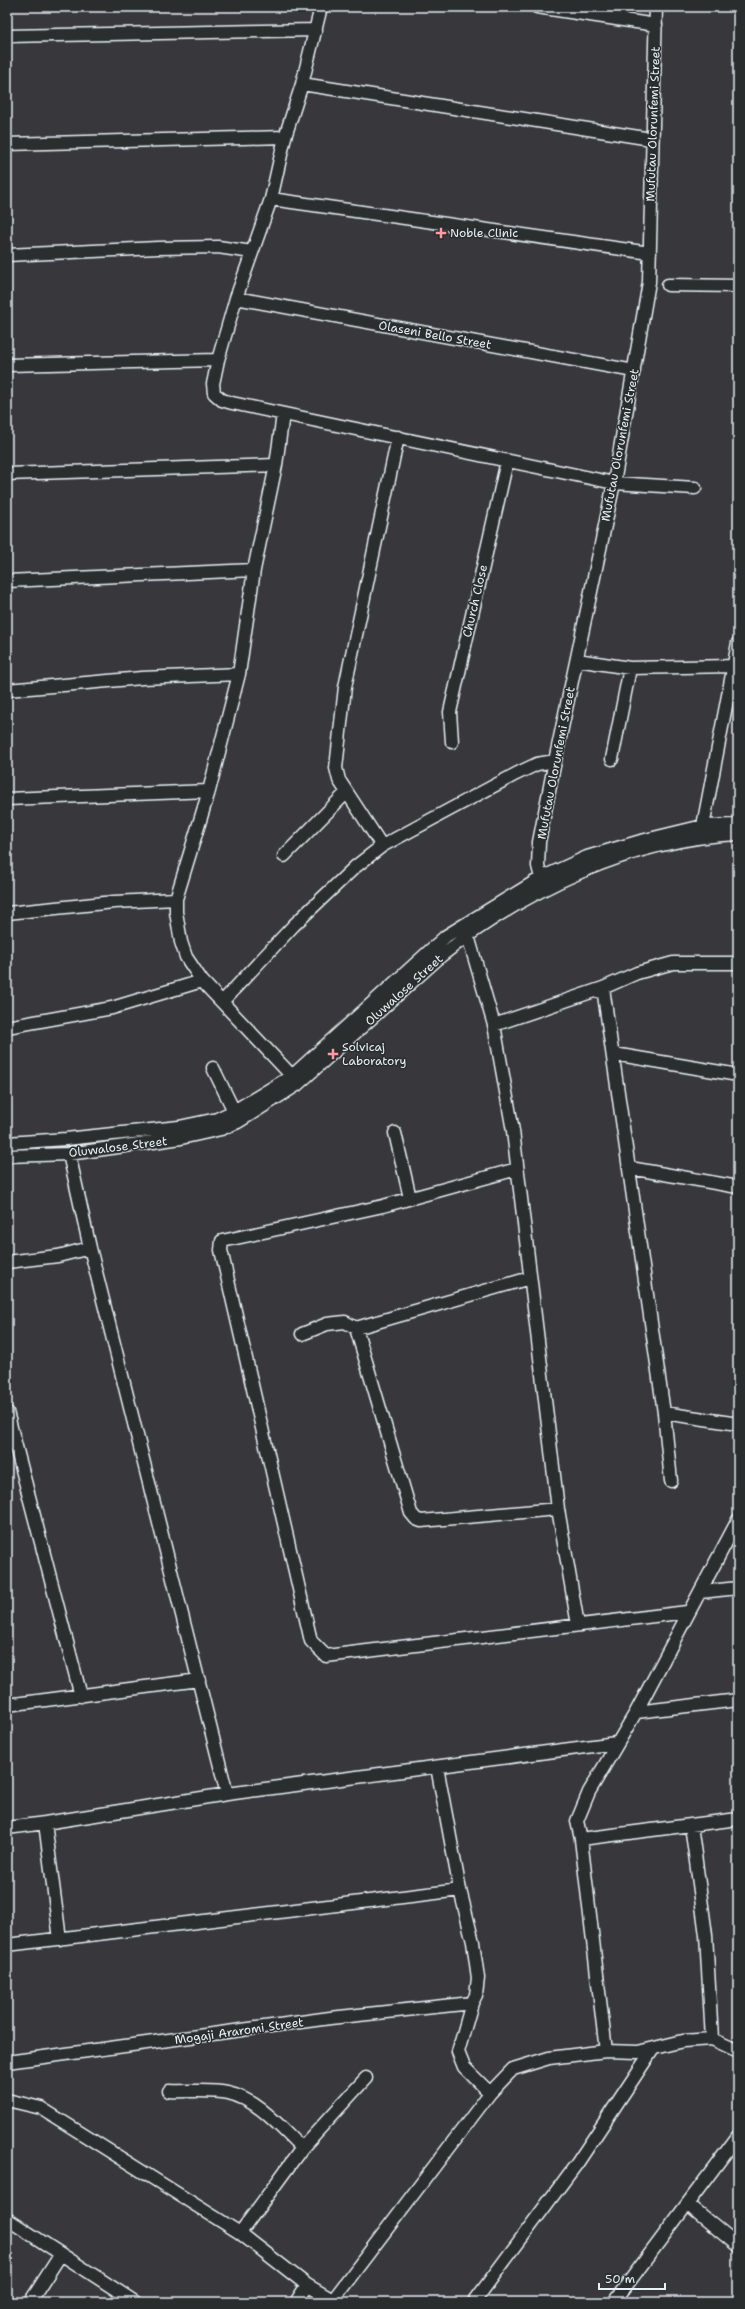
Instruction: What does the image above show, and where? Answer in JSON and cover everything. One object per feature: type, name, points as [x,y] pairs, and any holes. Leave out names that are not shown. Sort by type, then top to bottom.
[{"type":"street","points":[[322,7],[302,84],[285,137],[271,199],[236,298],[218,360],[213,384],[214,393],[222,400],[283,414],[398,437],[507,462],[614,484],[695,488]]},
{"type":"street","points":[[537,7],[656,25]]},
{"type":"street","name":"Mufutau Olorunfemi Street","points":[[541,878],[538,866],[539,842],[554,761],[614,484],[648,289],[650,253],[651,140],[656,7]]},
{"type":"street","points":[[7,36],[316,30]]},
{"type":"street","points":[[302,84],[651,140]]},
{"type":"street","points":[[7,144],[285,137]]},
{"type":"street","points":[[271,199],[650,253]]},
{"type":"street","points":[[7,255],[158,248],[218,247],[252,252]]},
{"type":"street","points":[[668,285],[738,286]]},
{"type":"street","name":"Olaseni Bello Street","points":[[236,298],[634,371]]},
{"type":"street","points":[[7,365],[218,360]]},
{"type":"street","points":[[283,414],[276,465],[254,570],[239,674],[209,791],[176,899],[176,912],[181,942],[186,956],[202,981],[292,1076]]},
{"type":"street","points":[[382,846],[347,792],[337,775],[336,768],[345,687],[398,437]]},
{"type":"street","name":"Church Close","points":[[452,742],[450,712],[507,462]]},
{"type":"street","points":[[7,474],[276,465]]},
{"type":"street","points":[[7,581],[254,570]]},
{"type":"street","points":[[703,826],[734,680],[733,666],[738,643]]},
{"type":"street","points":[[577,660],[630,668],[733,666]]},
{"type":"street","points":[[612,759],[630,668]]},
{"type":"street","points":[[7,690],[142,678],[239,674]]},
{"type":"street","points":[[222,1002],[294,925],[355,867],[382,846],[516,774],[537,764],[554,761]]},
{"type":"street","points":[[7,799],[209,791]]},
{"type":"street","points":[[284,856],[347,792]]},
{"type":"street","name":"Oluwalose Street","points":[[7,1143],[66,1139],[179,1127],[217,1119],[234,1112],[292,1076],[333,1040],[432,947],[466,923],[541,878],[587,857],[640,841],[703,826],[738,825]]},
{"type":"street","name":"Oluwalose Street","points":[[7,1156],[69,1154],[182,1138],[221,1129],[238,1122],[297,1085],[442,955],[468,936],[544,888],[591,869],[659,845],[704,836],[738,834]]},
{"type":"street","points":[[7,913],[114,902],[176,899]]},
{"type":"street","points":[[468,936],[494,1025],[513,1131],[558,1509],[578,1625]]},
{"type":"street","points":[[494,1025],[603,988],[637,973],[673,963],[738,964]]},
{"type":"street","points":[[7,1027],[112,1008],[202,981]]},
{"type":"street","points":[[603,988],[614,1054],[664,1413],[671,1481]]},
{"type":"street","points":[[614,1054],[738,1075]]},
{"type":"street","points":[[213,1068],[234,1112]]},
{"type":"street","points":[[395,1133],[410,1198]]},
{"type":"street","points":[[69,1154],[90,1248],[227,1794]]},
{"type":"street","points":[[630,1168],[738,1187]]},
{"type":"street","points":[[517,1169],[384,1206],[222,1241],[220,1245],[311,1641],[326,1656],[687,1612]]},
{"type":"street","points":[[7,1262],[58,1256],[90,1248]]},
{"type":"street","points":[[302,1334],[327,1324],[345,1322],[356,1328],[530,1278]]},
{"type":"street","points":[[356,1328],[411,1513],[416,1519],[421,1521],[558,1509]]},
{"type":"street","points":[[7,1412],[81,1696]]},
{"type":"street","points":[[664,1413],[738,1424]]},
{"type":"street","points":[[606,2051],[581,1839],[577,1821],[589,1792],[616,1743],[636,1712],[687,1612],[700,1592],[738,1520]]},
{"type":"street","points":[[700,1592],[738,1588]]},
{"type":"street","points":[[7,1706],[199,1680]]},
{"type":"street","points":[[636,1712],[738,1700]]},
{"type":"street","points":[[7,1828],[227,1794],[616,1743]]},
{"type":"street","points":[[437,1767],[460,1890],[473,1942],[478,1978],[476,1996],[472,2003],[458,2052],[464,2067],[490,2093]]},
{"type":"street","points":[[581,1839],[738,1819]]},
{"type":"street","points":[[45,1823],[60,1939]]},
{"type":"street","points":[[691,1825],[706,1934],[712,2039]]},
{"type":"street","points":[[7,1944],[60,1939],[460,1890]]},
{"type":"street","name":"Mogaji Araromi Street","points":[[7,2062],[330,2018],[472,2003]]},
{"type":"street","points":[[7,2100],[41,2108],[240,2233],[307,2285],[334,2301],[490,2093],[513,2069],[529,2063],[606,2051],[638,2052],[683,2041],[712,2039],[738,2052]]},
{"type":"street","points":[[474,2302],[578,2162],[653,2049]]},
{"type":"street","points":[[240,2233],[302,2148],[366,2078]]},
{"type":"street","points":[[169,2091],[228,2093],[243,2098],[257,2106],[302,2148]]},
{"type":"street","points":[[614,2302],[738,2136]]},
{"type":"street","points":[[687,2204],[738,2246]]},
{"type":"street","points":[[7,2219],[135,2302]]},
{"type":"street","points":[[30,2302],[61,2254]]},
{"type":"street","points":[[296,2302],[307,2285]]},
{"type":"place","name":"Noble Clinic","points":[[441,233]]},
{"type":"place","name":"Solvicaj Laboratory","points":[[333,1054]]}]
